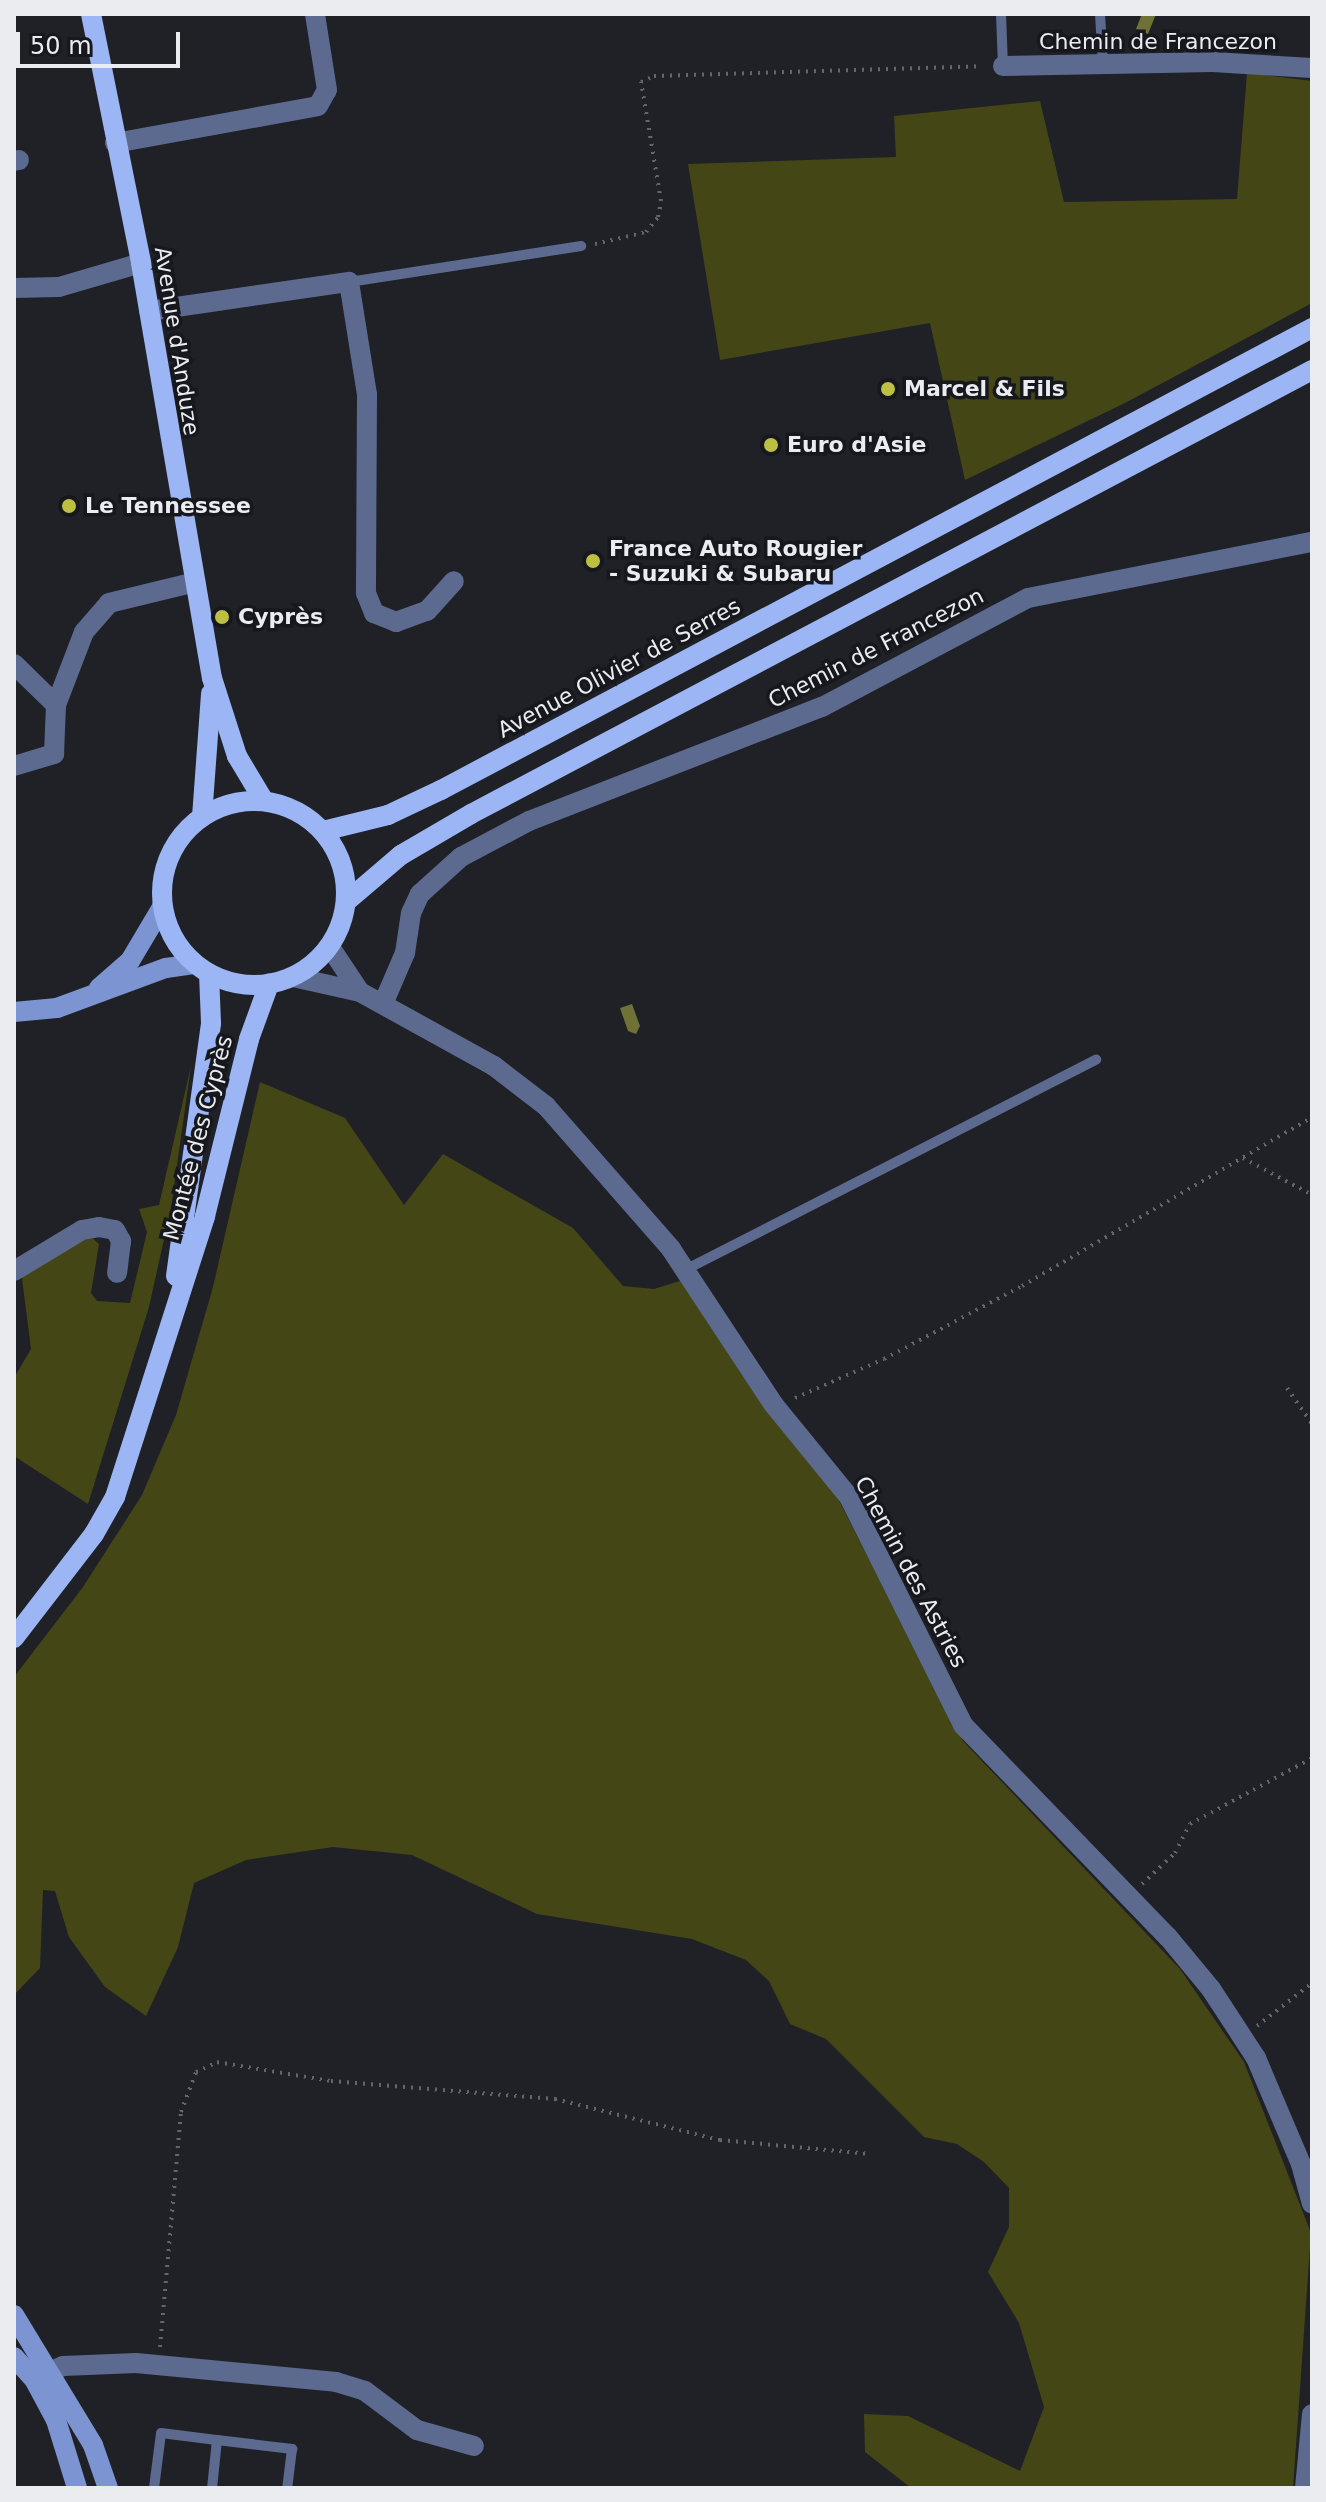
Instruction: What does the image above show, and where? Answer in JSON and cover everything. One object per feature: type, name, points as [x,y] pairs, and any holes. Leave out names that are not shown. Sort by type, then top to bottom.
[{"type":"main road","name":"Avenue d'Anduze","points":[[91,14],[141,263],[212,678],[237,756],[264,801]]},
{"type":"main road","name":"Avenue Olivier de Serres","points":[[323,831],[388,815],[441,790],[1312,328]]},
{"type":"main road","points":[[347,901],[341,864],[323,831],[306,816],[264,801],[221,807],[202,817],[169,856],[162,907],[179,947],[201,969],[238,984],[269,984],[293,977],[330,947],[347,901],[401,855],[471,814],[1312,370]]},
{"type":"main road","name":"Avenue d'Anduze","points":[[202,817],[212,678]]},
{"type":"main road","name":"Montée des Cyprès","points":[[174,1305],[180,1225],[211,1023],[201,969]]},
{"type":"main road","name":"Montée des Cyprès","points":[[14,1638],[94,1534],[115,1497],[205,1216],[249,1039],[269,984]]},
{"type":"street","points":[[115,143],[318,106],[327,90],[315,14]]},
{"type":"street","name":"Chemin de Francezon","points":[[1003,66],[1103,64],[1312,68]]},
{"type":"street","points":[[14,288],[59,287],[141,263]]},
{"type":"street","points":[[149,311],[349,282],[367,394],[366,593],[374,613],[396,622],[427,611],[454,581]]},
{"type":"street","name":"Chemin de Francezon","points":[[383,1004],[405,953],[420,894],[461,857],[559,806],[822,707],[1028,598],[1312,542]]},
{"type":"street","points":[[14,766],[54,754],[56,705],[84,632],[109,603],[196,582]]},
{"type":"street","points":[[14,664],[56,705]]},
{"type":"street","points":[[93,994],[130,961],[162,907]]},
{"type":"street","name":"Chemin des Astries","points":[[330,947],[360,992]]},
{"type":"street","points":[[14,1012],[57,1008],[93,994],[201,969]]},
{"type":"street","name":"Chemin des Astries","points":[[293,977],[360,992],[494,1066],[546,1106],[685,1270],[774,1405],[849,1497],[963,1725],[1211,1989],[1242,2037],[1301,2164],[1312,2204]]},
{"type":"street","points":[[14,1271],[82,1230],[99,1227],[115,1230],[121,1241],[117,1273]]},
{"type":"street","points":[[14,2315],[42,2375],[77,2488]]},
{"type":"street","points":[[14,2357],[42,2375],[93,2445],[108,2488]]},
{"type":"street","points":[[42,2375],[80,2363],[158,2365],[353,2385],[417,2430],[474,2446]]},
{"type":"street","points":[[1305,2488],[1312,2414]]},
{"type":"lane","points":[[1001,14],[1003,66]]},
{"type":"lane","points":[[1100,14],[1103,64]]},
{"type":"lane","points":[[349,282],[581,246]]},
{"type":"lane","points":[[685,1270],[1096,1060]]},
{"type":"lane","points":[[154,2488],[161,2433],[292,2449],[287,2488]]},
{"type":"lane","points":[[212,2488],[217,2440]]},
{"type":"path","points":[[581,246],[646,232],[658,217],[661,201],[641,82],[654,76],[1003,66]]},
{"type":"path","points":[[774,1405],[884,1359],[1108,1238],[1312,1117]]},
{"type":"path","points":[[1243,1158],[1312,1195]]},
{"type":"path","points":[[1287,1388],[1312,1424]]},
{"type":"path","points":[[1128,1898],[1175,1853],[1190,1824],[1312,1758]]},
{"type":"path","points":[[1242,2037],[1312,1983]]},
{"type":"path","points":[[158,2365],[181,2112],[196,2072],[217,2062],[331,2081],[555,2099],[720,2140],[870,2154]]},
{"type":"shaded area","points":[[1142,14],[1156,14],[1148,34],[1136,29]]},
{"type":"shaded area","points":[[1247,73],[1312,81],[1312,303],[1125,403],[965,480],[930,323],[720,360],[688,164],[896,157],[894,116],[1040,101],[1064,202],[1237,199]]},
{"type":"shaded area","points":[[632,1004],[640,1026],[636,1034],[628,1031],[620,1008]]},
{"type":"shaded area","points":[[191,1066],[171,1208],[149,1307],[88,1504],[14,1456],[14,1378],[31,1349],[21,1271],[91,1237],[99,1244],[91,1293],[97,1301],[130,1303],[147,1232],[139,1209],[159,1205]]},
{"type":"shaded area","points":[[260,1082],[345,1118],[404,1205],[443,1154],[573,1228],[623,1286],[654,1289],[683,1280],[834,1491],[963,1741],[1180,1969],[1244,2062],[1311,2233],[1293,2488],[911,2488],[865,2452],[864,2414],[908,2416],[1020,2471],[1044,2407],[1019,2323],[988,2272],[1009,2227],[1009,2188],[984,2162],[957,2144],[924,2137],[826,2039],[790,2024],[769,1981],[746,1960],[692,1939],[537,1914],[412,1855],[333,1847],[246,1860],[194,1883],[178,1947],[146,2016],[105,1987],[69,1937],[55,1891],[43,1890],[40,1968],[14,1995],[14,1677],[83,1587],[142,1495],[176,1415],[213,1287]]},
{"type":"place","name":"Marcel & Fils","points":[[888,389]]},
{"type":"place","name":"Euro d'Asie","points":[[771,445]]},
{"type":"place","name":"Le Tennessee","points":[[69,506]]},
{"type":"place","name":"France Auto Rougier - Suzuki & Subaru","points":[[593,561]]},
{"type":"place","name":"Cyprès","points":[[222,617]]}]
